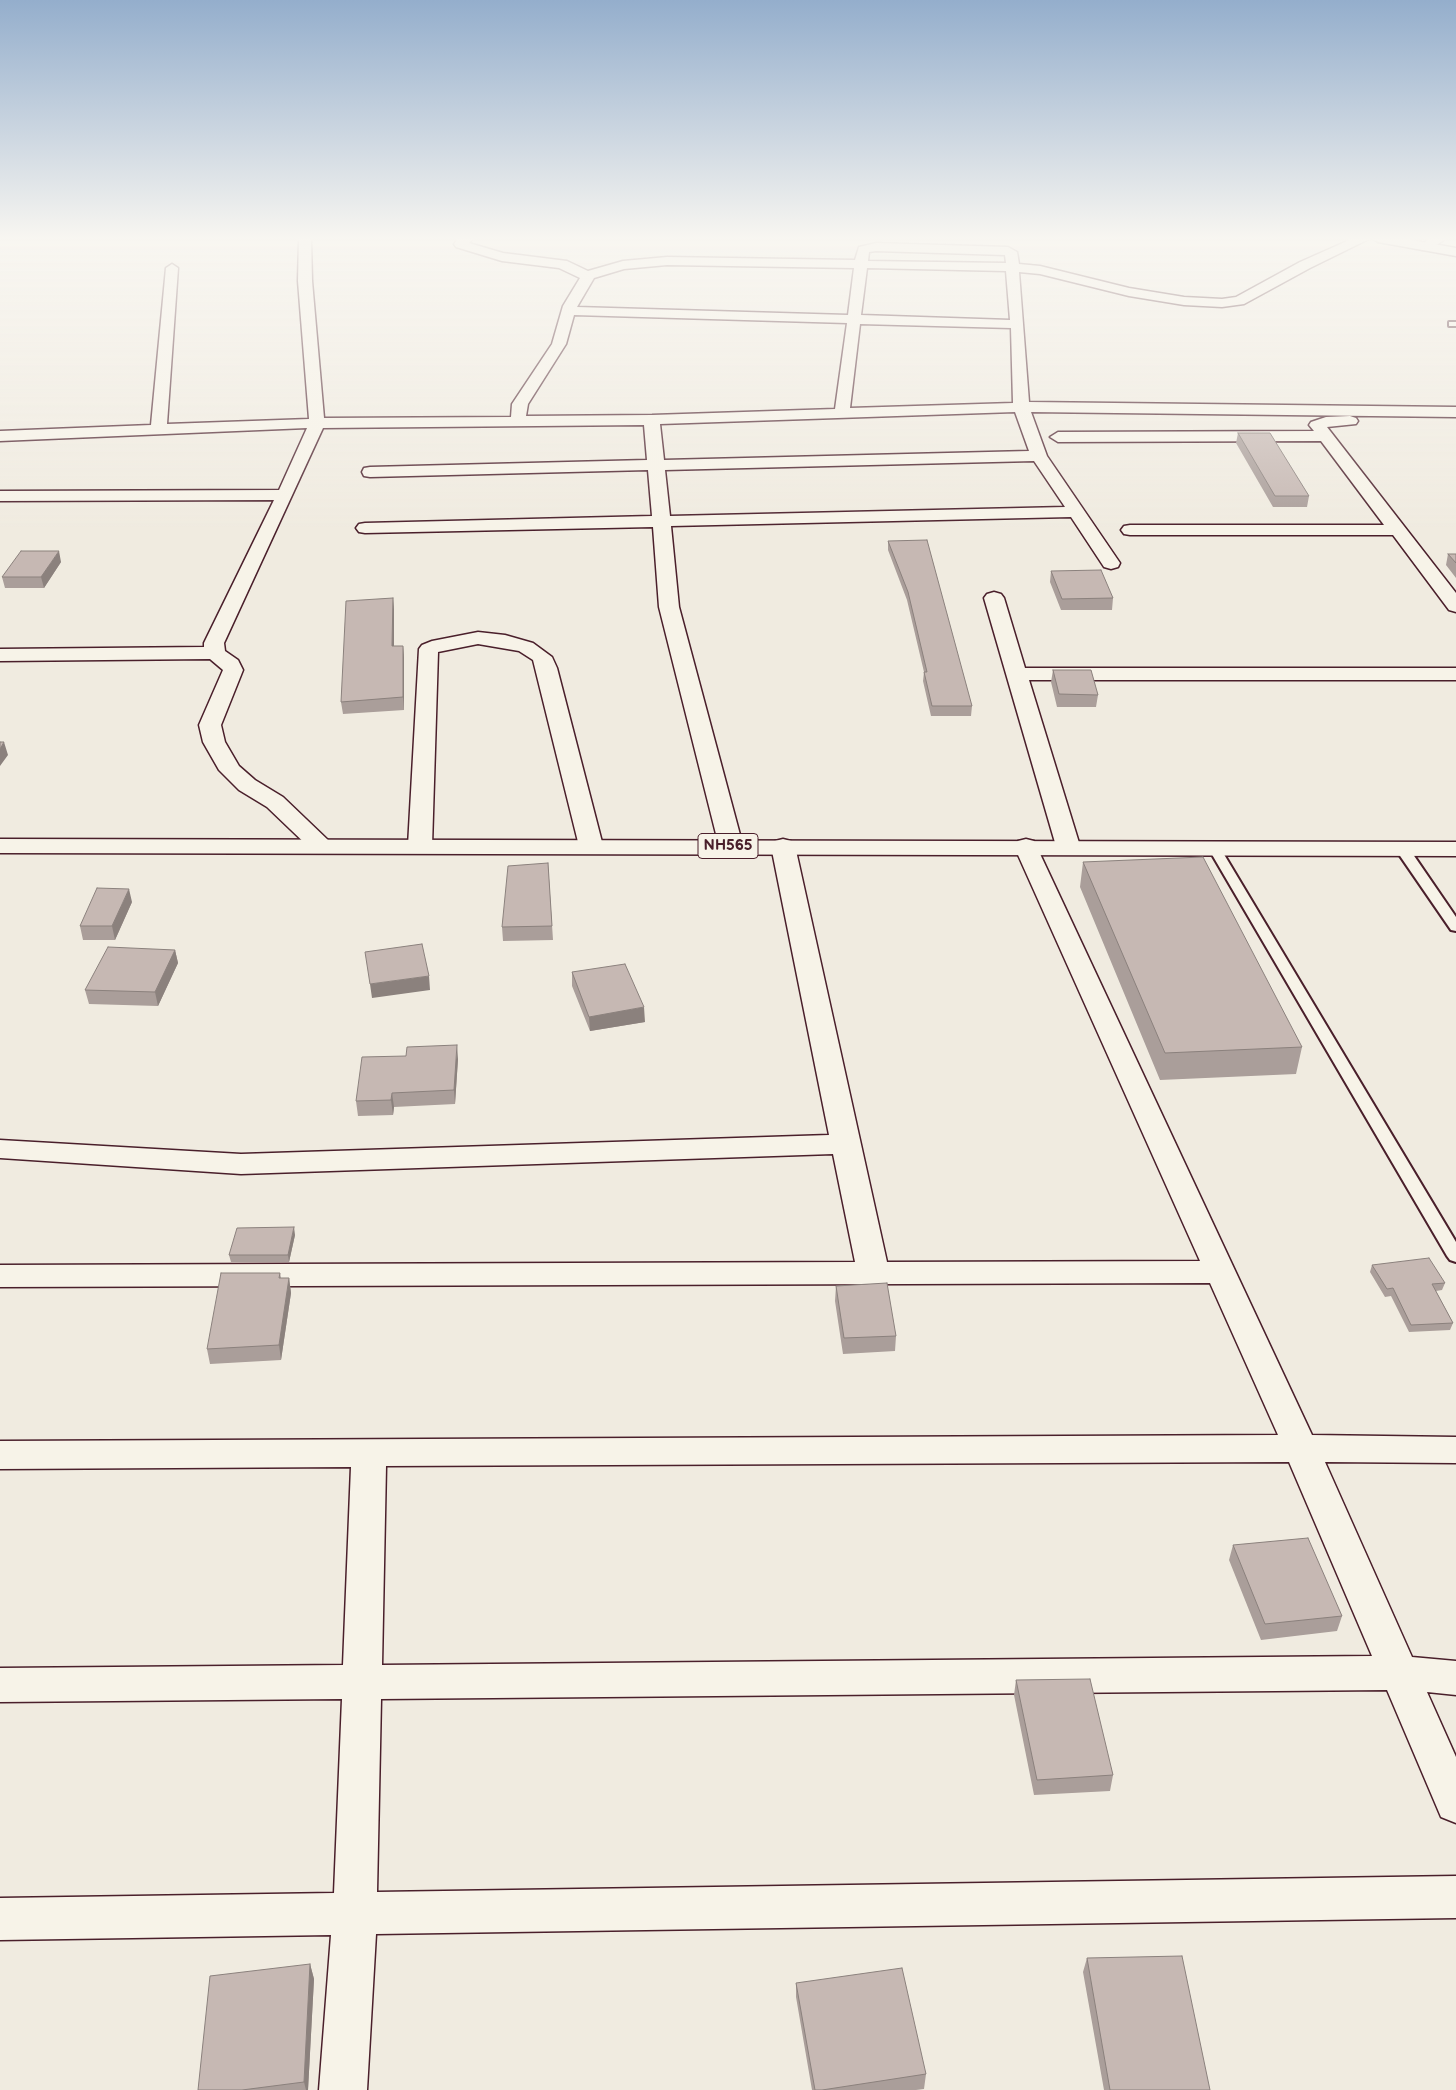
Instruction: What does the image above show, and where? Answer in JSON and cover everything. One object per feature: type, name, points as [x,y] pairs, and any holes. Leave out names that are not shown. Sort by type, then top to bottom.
[{"type":"main road","points":[[159,429],[167,336]]},
{"type":"main road","points":[[215,653],[214,643],[285,495],[317,423],[310,336]]},
{"type":"main road","points":[[519,422],[518,412],[520,404],[559,344],[561,336]]},
{"type":"main road","points":[[842,412],[852,336]]},
{"type":"main road","points":[[1017,336],[1021,407],[1039,456],[1111,563]]},
{"type":"main road","points":[[0,436],[317,423],[652,420],[1021,407],[1456,412]]},
{"type":"main road","points":[[1355,411],[1357,418],[1355,420],[1318,425],[1454,600]]},
{"type":"main road","points":[[652,420],[669,607],[731,846]]},
{"type":"main road","points":[[1058,437],[1325,436]]},
{"type":"main road","points":[[370,472],[1039,456]]},
{"type":"main road","points":[[0,496],[285,495]]},
{"type":"main road","points":[[365,528],[1076,512]]},
{"type":"main road","points":[[1130,530],[1398,530]]},
{"type":"main road","points":[[994,598],[1068,846]]},
{"type":"main road","points":[[420,846],[427,658],[430,650],[439,645],[478,638],[505,641],[526,647],[542,658],[547,668],[591,846]]},
{"type":"main road","points":[[0,655],[215,653],[231,664],[233,670],[231,680],[217,704],[210,725],[214,742],[230,770],[275,802],[321,846]]},
{"type":"main road","points":[[1017,674],[1456,674]]},
{"type":"main road","name":"NH565","points":[[0,846],[1212,846],[1403,850],[1456,849]]},
{"type":"main road","points":[[783,846],[873,1272]]},
{"type":"main road","points":[[1026,846],[1301,1448],[1456,1804]]},
{"type":"main road","points":[[0,1149],[241,1164],[846,1144]]},
{"type":"main road","points":[[0,1276],[1220,1272]]},
{"type":"main road","points":[[0,1455],[1301,1448],[1456,1450]]},
{"type":"main road","points":[[343,2090],[355,1914],[369,1453]]},
{"type":"main road","points":[[0,1685],[1400,1673],[1456,1678]]},
{"type":"main road","points":[[0,1919],[1456,1897]]},
{"type":"lane","points":[[1212,846],[1456,1256]]},
{"type":"lane","points":[[1403,850],[1456,927]]},
{"type":"building","points":[[1238,433],[1270,433],[1309,496],[1275,496]]},
{"type":"building","points":[[927,540],[972,706],[932,706],[924,672],[927,672],[908,592],[888,541]]},
{"type":"building","points":[[21,551],[59,551],[41,577],[2,577]]},
{"type":"building","points":[[1448,554],[1456,554],[1456,563]]},
{"type":"building","points":[[1101,570],[1113,598],[1062,599],[1051,571]]},
{"type":"building","points":[[393,598],[392,646],[403,646],[403,697],[341,702],[346,601]]},
{"type":"building","points":[[1053,670],[1091,670],[1098,695],[1059,694]]},
{"type":"building","points":[[1203,857],[1302,1047],[1165,1053],[1083,862]]},
{"type":"building","points":[[548,863],[552,926],[502,927],[508,866]]},
{"type":"building","points":[[97,888],[129,889],[112,926],[80,926]]},
{"type":"building","points":[[422,944],[429,976],[370,984],[365,952]]},
{"type":"building","points":[[108,947],[175,950],[155,992],[85,990]]},
{"type":"building","points":[[625,964],[644,1007],[589,1017],[572,972]]},
{"type":"building","points":[[457,1045],[454,1090],[392,1093],[391,1100],[356,1101],[362,1057],[406,1056],[407,1047]]},
{"type":"building","points":[[294,1227],[288,1255],[229,1255],[237,1228]]},
{"type":"building","points":[[1429,1258],[1445,1283],[1432,1284],[1453,1323],[1411,1325],[1393,1288],[1387,1289],[1372,1265]]},
{"type":"building","points":[[221,1273],[280,1273],[279,1278],[289,1278],[279,1345],[207,1349]]},
{"type":"building","points":[[887,1283],[896,1336],[844,1338],[836,1286]]},
{"type":"building","points":[[1308,1538],[1342,1616],[1265,1624],[1233,1545]]},
{"type":"building","points":[[1090,1679],[1113,1775],[1037,1780],[1016,1680]]},
{"type":"building","points":[[1182,1956],[1210,2090],[1110,2090],[1087,1958]]},
{"type":"building","points":[[310,1964],[304,2082],[242,2090],[198,2090],[210,1976]]},
{"type":"building","points":[[902,1968],[926,2074],[815,2090],[796,1983]]}]
